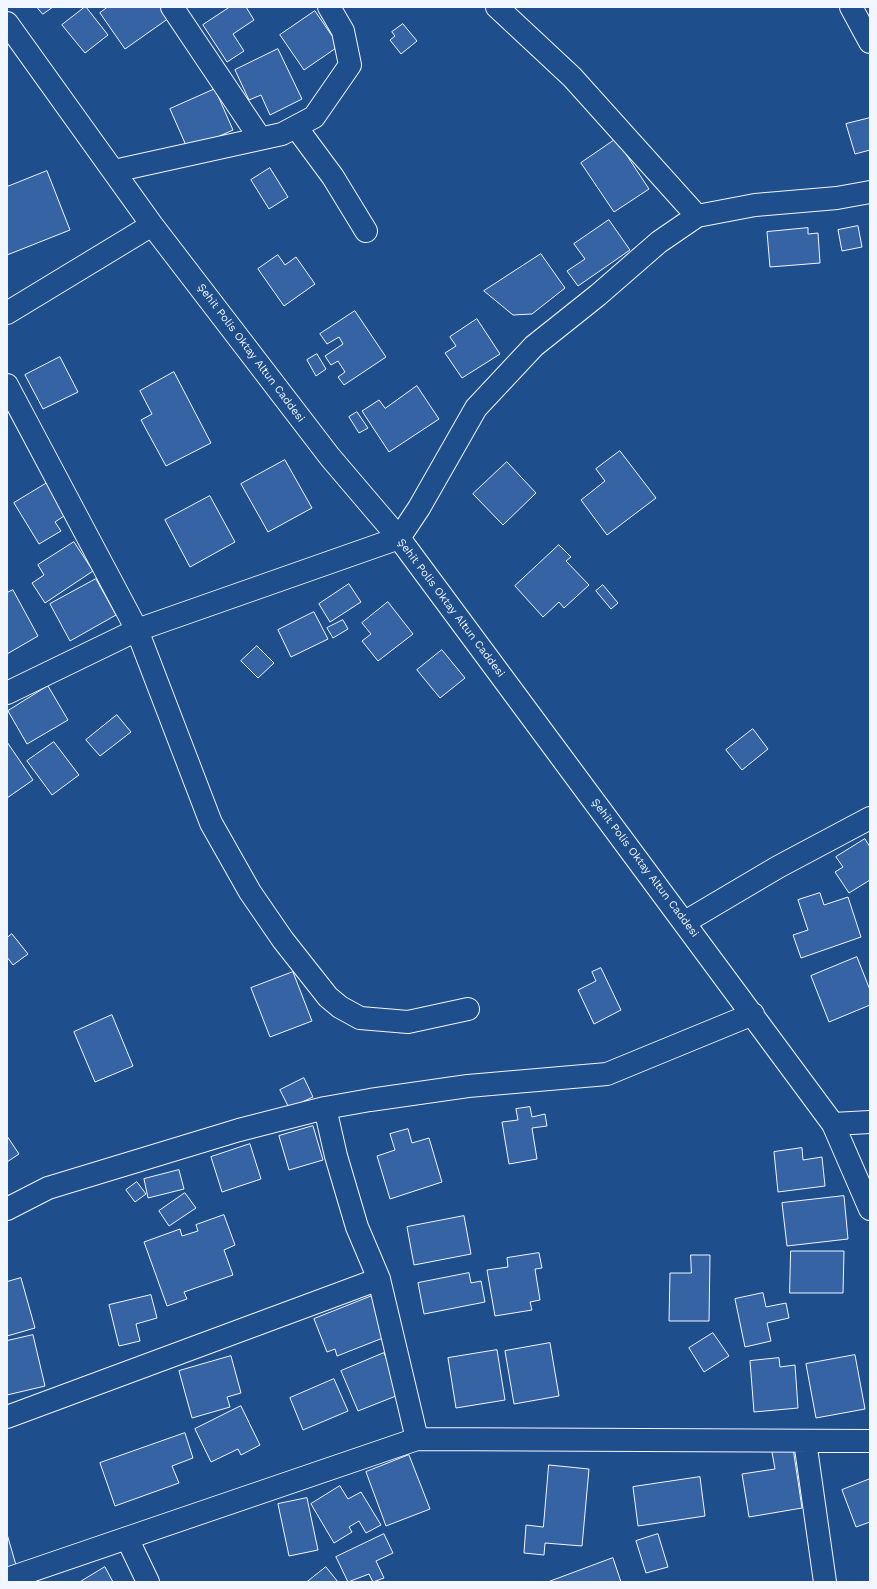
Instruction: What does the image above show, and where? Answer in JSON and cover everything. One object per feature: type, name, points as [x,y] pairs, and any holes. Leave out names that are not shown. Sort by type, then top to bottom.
[{"type":"street","points":[[172,7],[260,138]]},
{"type":"street","points":[[114,171],[282,134],[314,116],[350,66],[343,31],[329,7]]},
{"type":"street","points":[[497,7],[572,77],[697,216]]},
{"type":"street","points":[[851,7],[870,42]]},
{"type":"street","name":"Şehit Polis Oktay Altun Caddesi","points":[[7,22],[152,225],[330,457],[399,538],[685,922],[833,1124],[870,1210]]},
{"type":"street","points":[[296,127],[333,177],[366,231]]},
{"type":"street","points":[[7,693],[137,630],[399,538],[419,508],[476,408],[534,346],[659,242],[697,216],[755,205],[837,198],[870,192]]},
{"type":"street","points":[[7,313],[152,225]]},
{"type":"street","points":[[7,385],[137,630],[211,823],[250,892],[282,940],[328,997],[340,1007],[360,1018],[408,1022],[468,1009]]},
{"type":"street","points":[[685,922],[778,867],[870,818]]},
{"type":"street","points":[[7,1209],[48,1188],[239,1130],[324,1108],[468,1086],[607,1074],[753,1014]]},
{"type":"street","points":[[324,1108],[336,1156],[357,1227],[379,1279],[417,1439]]},
{"type":"street","points":[[833,1124],[870,1122]]},
{"type":"street","points":[[7,1417],[379,1279]]},
{"type":"street","points":[[7,1579],[417,1439],[870,1441]]},
{"type":"street","points":[[805,1441],[825,1582]]},
{"type":"street","points":[[127,1538],[148,1582]]},
{"type":"building","points":[[37,7],[53,7],[43,14]]},
{"type":"building","points":[[85,7],[108,35],[85,53],[62,25]]},
{"type":"building","points":[[108,7],[161,7],[169,18],[125,49],[100,13]]},
{"type":"building","points":[[230,7],[246,7],[254,20],[233,34],[244,51],[227,62],[203,25]]},
{"type":"building","points":[[315,11],[339,46],[304,70],[280,35]]},
{"type":"building","points":[[403,24],[417,41],[401,54],[390,40],[395,36],[392,32]]},
{"type":"building","points":[[278,49],[302,99],[270,115],[261,95],[249,100],[235,70]]},
{"type":"building","points":[[215,89],[233,130],[188,150],[170,109]]},
{"type":"building","points":[[870,118],[870,150],[855,154],[846,124]]},
{"type":"building","points":[[616,139],[649,189],[614,212],[581,163]]},
{"type":"building","points":[[270,168],[288,197],[269,209],[251,180]]},
{"type":"building","points":[[47,171],[70,230],[7,255],[7,187]]},
{"type":"building","points":[[609,220],[630,250],[578,286],[567,271],[585,259],[574,244]]},
{"type":"building","points":[[858,226],[862,247],[842,251],[838,230]]},
{"type":"building","points":[[808,228],[808,234],[818,233],[820,263],[770,267],[767,232]]},
{"type":"building","points":[[541,254],[565,288],[532,314],[513,315],[484,291]]},
{"type":"building","points":[[278,255],[285,265],[296,257],[315,284],[284,306],[258,269]]},
{"type":"building","points":[[355,311],[386,357],[344,385],[338,377],[345,372],[338,361],[331,365],[325,356],[343,344],[339,337],[327,344],[320,334]]},
{"type":"building","points":[[477,319],[500,354],[462,378],[445,353],[456,346],[450,337]]},
{"type":"building","points":[[317,354],[326,369],[316,376],[307,360]]},
{"type":"building","points":[[60,357],[78,392],[43,409],[25,375]]},
{"type":"building","points":[[174,372],[211,443],[166,466],[141,420],[152,414],[140,391]]},
{"type":"building","points":[[417,386],[439,419],[389,452],[362,411],[379,400],[385,408]]},
{"type":"building","points":[[357,412],[368,428],[359,433],[349,417]]},
{"type":"building","points":[[620,451],[656,498],[607,535],[581,500],[605,481],[596,469]]},
{"type":"building","points":[[285,460],[312,508],[268,532],[241,484]]},
{"type":"building","points":[[507,462],[536,493],[503,525],[473,494]]},
{"type":"building","points":[[47,483],[67,514],[55,522],[61,531],[39,544],[14,503]]},
{"type":"building","points":[[210,496],[235,542],[190,567],[165,520]]},
{"type":"building","points":[[74,542],[93,571],[45,603],[32,583],[44,575],[38,565]]},
{"type":"building","points":[[559,545],[571,557],[566,561],[589,585],[564,608],[559,602],[543,617],[515,586]]},
{"type":"building","points":[[96,579],[116,615],[70,641],[50,604]]},
{"type":"building","points":[[349,584],[361,602],[330,622],[319,604]]},
{"type":"building","points":[[603,585],[618,603],[611,609],[596,591]]},
{"type":"building","points":[[13,590],[38,636],[7,654],[7,593]]},
{"type":"building","points":[[388,602],[413,634],[378,661],[362,641],[371,634],[362,623]]},
{"type":"building","points":[[314,612],[328,639],[291,657],[278,630]]},
{"type":"building","points":[[343,620],[348,629],[333,638],[327,628]]},
{"type":"building","points":[[257,646],[274,663],[258,678],[241,661]]},
{"type":"building","points":[[442,650],[465,678],[440,698],[417,670]]},
{"type":"building","points":[[48,686],[68,720],[27,744],[8,711]]},
{"type":"building","points":[[117,715],[131,732],[100,756],[86,740]]},
{"type":"building","points":[[753,729],[768,749],[742,770],[726,750]]},
{"type":"building","points":[[7,742],[33,780],[7,798]]},
{"type":"building","points":[[54,742],[79,775],[52,795],[27,761]]},
{"type":"building","points":[[865,839],[870,847],[870,880],[849,893],[835,872],[843,867],[836,857]]},
{"type":"building","points":[[820,893],[824,905],[848,897],[861,937],[801,958],[793,935],[808,930],[798,900]]},
{"type":"building","points":[[12,934],[28,954],[13,965],[7,957],[7,938]]},
{"type":"building","points":[[857,957],[870,990],[870,1005],[829,1022],[811,976]]},
{"type":"building","points":[[601,968],[621,1010],[594,1024],[578,990],[596,981],[592,972]]},
{"type":"building","points":[[293,972],[312,1021],[270,1037],[251,988]]},
{"type":"building","points":[[112,1015],[133,1066],[95,1082],[74,1032]]},
{"type":"building","points":[[304,1078],[313,1097],[289,1108],[280,1090]]},
{"type":"building","points":[[530,1107],[532,1117],[545,1114],[547,1126],[532,1128],[537,1159],[509,1164],[502,1122],[518,1120],[516,1109]]},
{"type":"building","points":[[313,1126],[323,1160],[289,1170],[279,1136]]},
{"type":"building","points":[[408,1129],[412,1143],[429,1138],[442,1182],[390,1199],[377,1156],[395,1150],[390,1134]]},
{"type":"building","points":[[7,1136],[19,1154],[7,1162]]},
{"type":"building","points":[[250,1144],[261,1179],[222,1192],[211,1157]]},
{"type":"building","points":[[802,1148],[803,1160],[822,1157],[825,1186],[778,1192],[774,1152]]},
{"type":"building","points":[[179,1170],[184,1189],[148,1198],[144,1179]]},
{"type":"building","points":[[137,1182],[146,1194],[135,1202],[126,1190]]},
{"type":"building","points":[[185,1193],[196,1208],[169,1226],[159,1211]]},
{"type":"building","points":[[844,1196],[848,1239],[787,1246],[782,1203]]},
{"type":"building","points":[[224,1215],[235,1245],[224,1250],[233,1275],[184,1292],[187,1299],[167,1306],[144,1242],[180,1229],[182,1236],[198,1231],[196,1225]]},
{"type":"building","points":[[464,1216],[471,1254],[414,1265],[407,1227]]},
{"type":"building","points":[[791,1251],[844,1251],[843,1293],[790,1293]]},
{"type":"building","points":[[539,1253],[542,1268],[535,1269],[540,1300],[530,1302],[532,1310],[495,1316],[487,1270],[508,1267],[507,1258]]},
{"type":"building","points":[[691,1255],[710,1255],[709,1321],[669,1321],[670,1273],[691,1273]]},
{"type":"building","points":[[469,1273],[471,1283],[481,1281],[485,1302],[424,1314],[418,1283]]},
{"type":"building","points":[[21,1278],[35,1328],[7,1336],[7,1282]]},
{"type":"building","points":[[763,1293],[766,1307],[786,1303],[789,1318],[767,1323],[771,1341],[745,1347],[735,1299]]},
{"type":"building","points":[[151,1295],[157,1318],[136,1324],[140,1341],[119,1346],[109,1305]]},
{"type":"building","points":[[372,1296],[388,1336],[337,1356],[335,1349],[327,1352],[314,1319]]},
{"type":"building","points":[[713,1333],[729,1356],[704,1372],[689,1348]]},
{"type":"building","points":[[33,1335],[45,1386],[7,1395],[7,1341]]},
{"type":"building","points":[[550,1343],[559,1396],[514,1404],[505,1351]]},
{"type":"building","points":[[497,1350],[505,1400],[456,1408],[448,1358]]},
{"type":"building","points":[[384,1353],[401,1394],[358,1411],[341,1371]]},
{"type":"building","points":[[855,1355],[865,1409],[816,1418],[806,1364]]},
{"type":"building","points":[[231,1356],[241,1393],[227,1397],[230,1407],[192,1418],[179,1371]]},
{"type":"building","points":[[779,1358],[780,1367],[795,1365],[798,1408],[754,1412],[750,1361]]},
{"type":"building","points":[[334,1379],[348,1411],[303,1430],[290,1398]]},
{"type":"building","points":[[241,1406],[260,1445],[241,1455],[238,1449],[211,1462],[195,1429]]},
{"type":"building","points":[[185,1433],[193,1458],[172,1466],[179,1483],[115,1506],[100,1463]]},
{"type":"building","points":[[793,1448],[802,1508],[749,1517],[742,1474],[775,1469],[772,1452]]},
{"type":"building","points":[[409,1455],[430,1509],[386,1526],[366,1472]]},
{"type":"building","points":[[549,1465],[589,1469],[582,1546],[545,1543],[544,1555],[524,1553],[526,1525],[543,1527]]},
{"type":"building","points":[[700,1477],[705,1516],[638,1526],[633,1487]]},
{"type":"building","points":[[870,1479],[870,1522],[856,1527],[842,1490]]},
{"type":"building","points":[[340,1486],[348,1499],[361,1492],[381,1525],[366,1533],[359,1521],[349,1527],[352,1532],[334,1543],[311,1504]]},
{"type":"building","points":[[307,1498],[318,1550],[289,1556],[278,1504]]},
{"type":"building","points":[[7,1534],[16,1565],[7,1567]]},
{"type":"building","points":[[384,1534],[393,1553],[376,1561],[384,1578],[373,1582],[369,1574],[348,1582],[336,1557]]},
{"type":"building","points":[[658,1534],[668,1567],[646,1573],[636,1541]]},
{"type":"building","points":[[613,1558],[621,1582],[548,1582]]},
{"type":"building","points":[[105,1567],[113,1582],[80,1582]]},
{"type":"building","points":[[326,1567],[338,1582],[307,1582]]}]
